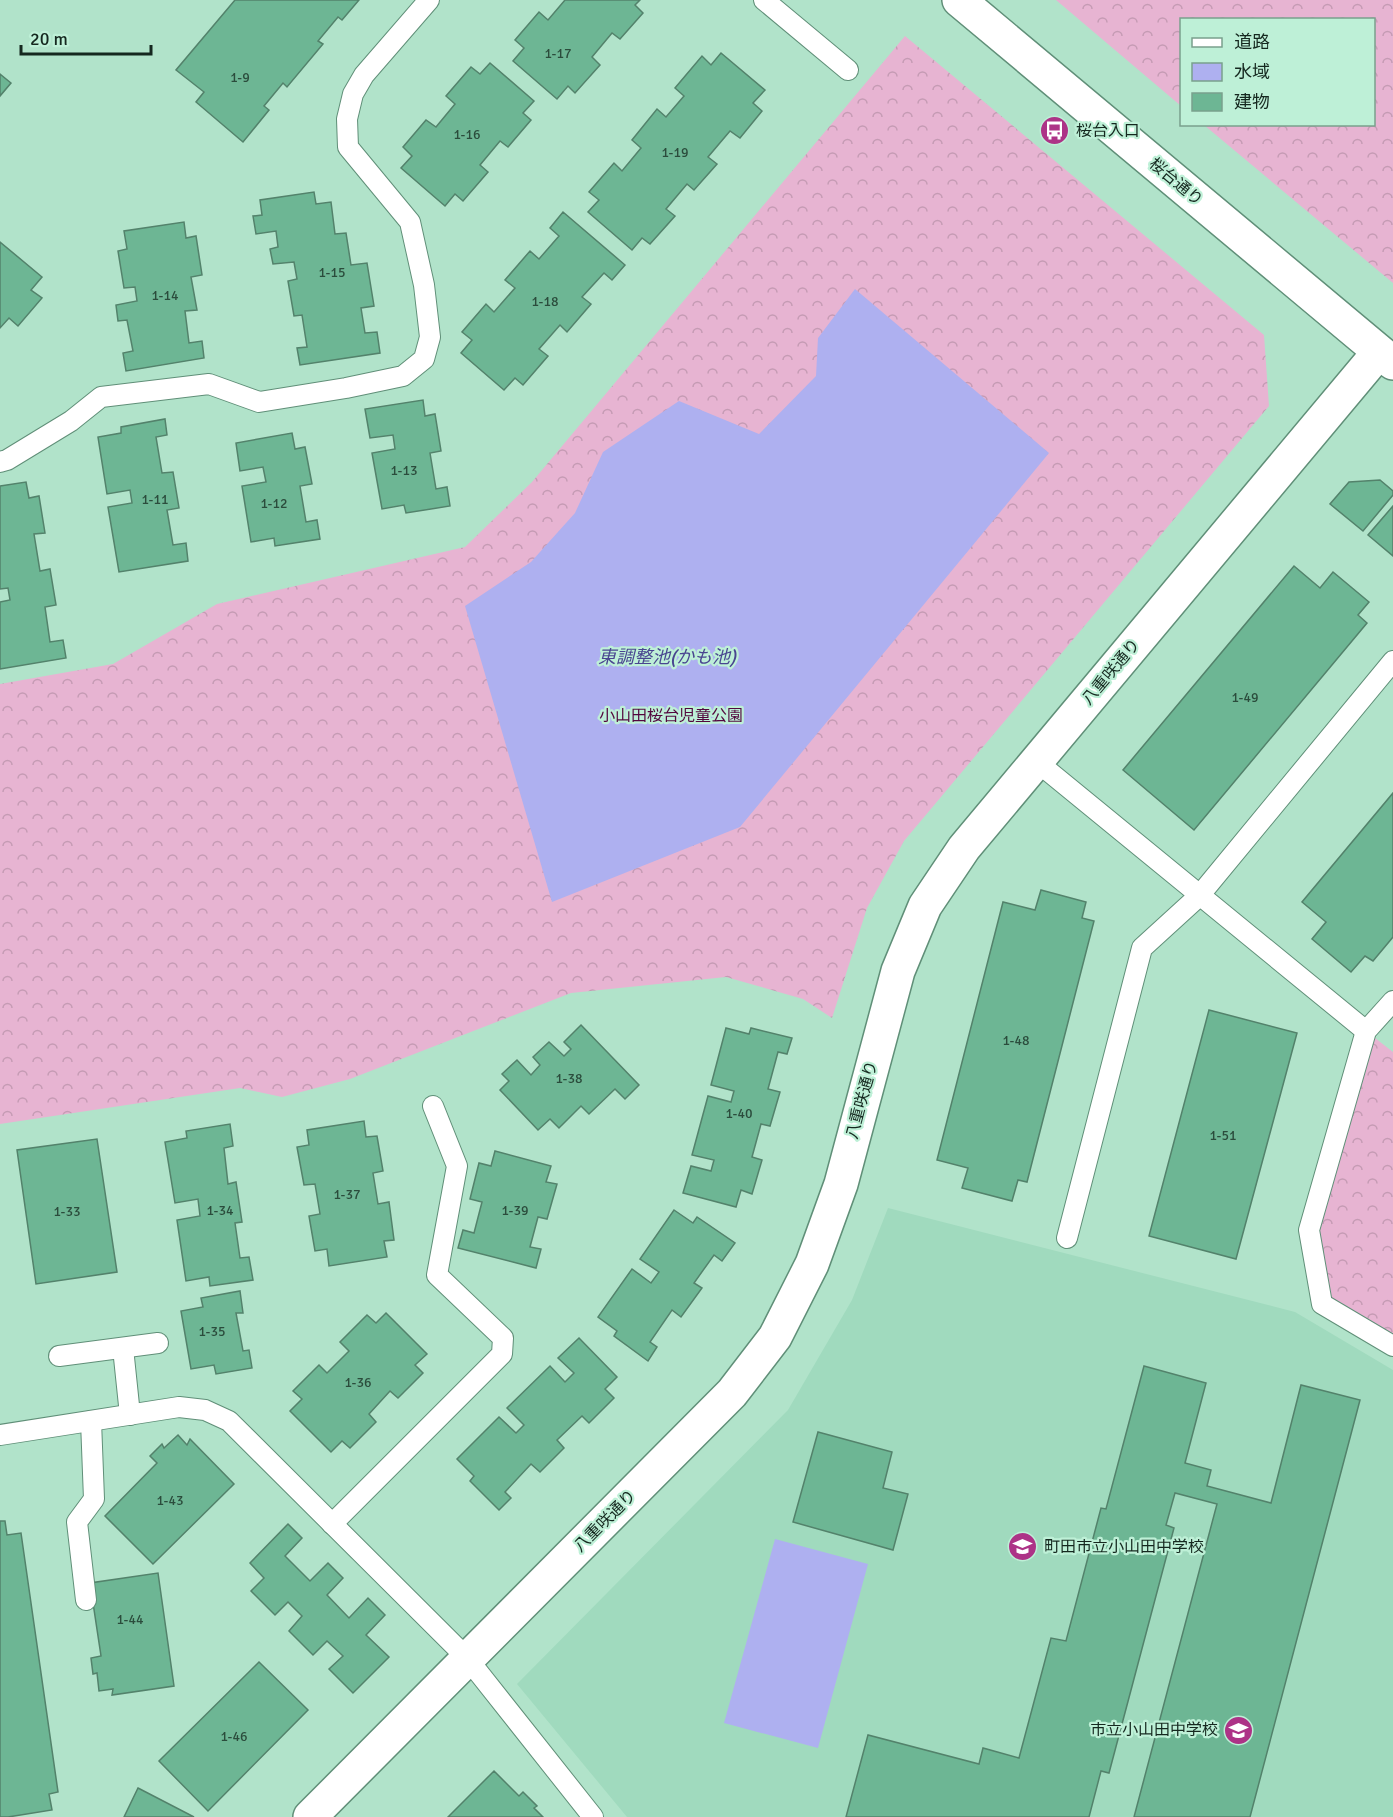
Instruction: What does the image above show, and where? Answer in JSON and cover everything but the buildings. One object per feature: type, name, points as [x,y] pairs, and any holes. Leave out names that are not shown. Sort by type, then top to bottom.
[{"type":"street","name":"桜台通り","points":[[959,0],[1386,358]]},
{"type":"street","name":"八重咲通り","points":[[310,1817],[732,1393],[775,1337],[812,1264],[841,1184],[898,971],[910,938],[943,876],[1036,761],[1386,358]]},
{"type":"lane","points":[[0,462],[8,460],[71,421],[101,397],[209,384],[259,402],[403,376],[424,359],[430,337],[424,285],[410,222],[348,147],[347,120],[353,94],[364,75],[429,0]]},
{"type":"lane","points":[[764,0],[848,70]]},
{"type":"lane","points":[[1067,1238],[1142,948],[1199,896],[1393,661]]},
{"type":"lane","points":[[1036,761],[1366,1031]]},
{"type":"lane","points":[[1393,1001],[1366,1031],[1309,1230],[1322,1304],[1393,1346]]},
{"type":"lane","points":[[332,1524],[502,1354],[503,1338],[437,1275],[457,1166],[433,1106]]},
{"type":"lane","points":[[58,1356],[158,1343]]},
{"type":"lane","points":[[123,1348],[130,1415]]},
{"type":"lane","points":[[0,1435],[179,1407],[205,1410],[228,1421],[467,1658],[593,1817]]},
{"type":"lane","points":[[86,1599],[77,1522],[94,1499],[91,1421]]},
{"type":"shaded area","name":"町田市立小山田中学校","points":[[888,1208],[1295,1312],[1393,1370],[1393,1817],[627,1817],[517,1684],[788,1410],[852,1300]]},
{"type":"green space","points":[[1056,0],[1393,0],[1393,283],[1205,126],[1375,126],[1375,18],[1180,18],[1180,105]]},
{"type":"green space","name":"小山田桜台児童公園","points":[[905,36],[1264,335],[1269,406],[904,841],[867,908],[832,1018],[803,999],[726,977],[571,993],[350,1079],[282,1097],[240,1088],[0,1124],[0,684],[113,664],[217,604],[465,547],[532,482]]},
{"type":"green space","points":[[1366,1031],[1393,1052],[1393,1346],[1322,1304],[1309,1230]]},
{"type":"water","name":"東調整池(かも池)","points":[[855,289],[1049,453],[740,827],[552,902],[465,606],[531,562],[575,513],[603,452],[679,401],[759,434],[816,376],[818,338]]},
{"type":"water","points":[[775,1539],[868,1564],[818,1748],[724,1723]]},
{"type":"place","name":"桜台入口","points":[[1055,131]]},
{"type":"place","name":"町田市立小山田中学校","points":[[1023,1547]]},
{"type":"place","name":"市立小山田中学校","points":[[1239,1730]]}]
